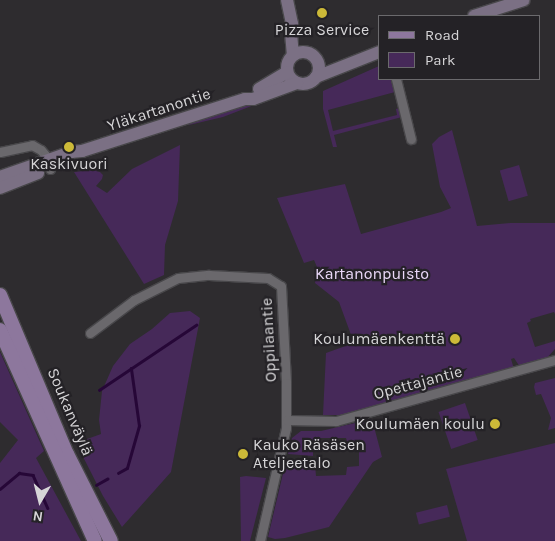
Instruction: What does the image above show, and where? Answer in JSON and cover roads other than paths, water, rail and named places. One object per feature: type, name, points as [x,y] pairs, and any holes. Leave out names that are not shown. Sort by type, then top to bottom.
[{"type":"main road","points":[[287,0],[292,24],[293,55]]},
{"type":"main road","points":[[477,15],[524,0]]},
{"type":"main road","points":[[292,24],[318,64],[316,77]]},
{"type":"main road","points":[[310,53],[300,52],[293,55],[288,62],[287,72],[297,83],[308,83],[316,77],[378,52]]},
{"type":"main road","points":[[318,64],[378,52]]},
{"type":"main road","name":"Yläkartanontie","points":[[0,177],[73,159],[82,151],[245,99],[287,72]]},
{"type":"main road","name":"Yläkartanontie","points":[[245,99],[253,99],[297,83]]},
{"type":"main road","name":"Yläkartanontie","points":[[0,188],[48,165]]},
{"type":"main road","name":"Soukanväylä","points":[[0,295],[67,454],[111,541]]},
{"type":"main road","name":"Soukanväylä","points":[[0,330],[96,541]]},
{"type":"street","points":[[396,80],[411,139]]},
{"type":"street","points":[[0,152],[32,145],[41,150],[48,165]]},
{"type":"street","name":"Oppilaantie","points":[[90,333],[134,300],[178,278],[210,275],[274,280],[281,286],[287,420],[284,441],[260,541]]},
{"type":"street","name":"Opettajantie","points":[[287,420],[336,420],[555,360]]},
{"type":"waterway","points":[[99,390],[196,325]]},
{"type":"waterway","points":[[118,473],[127,468],[139,426],[131,369]]},
{"type":"waterway","points":[[0,489],[19,473],[33,475],[48,508]]},
{"type":"waterway","points":[[96,485],[107,479]]},
{"type":"place","name":"Pizza Service","points":[[322,13]]},
{"type":"place","name":"Kaskivuori","points":[[69,147]]},
{"type":"place","name":"Koulumäenkenttä","points":[[455,339]]},
{"type":"place","name":"Koulumäen koulu","points":[[495,424]]},
{"type":"place","name":"Kauko Räsäsen Ateljeetalo","points":[[243,454]]},
{"type":"park label","name":"Kartanonpuisto","points":[[372,274]]}]
